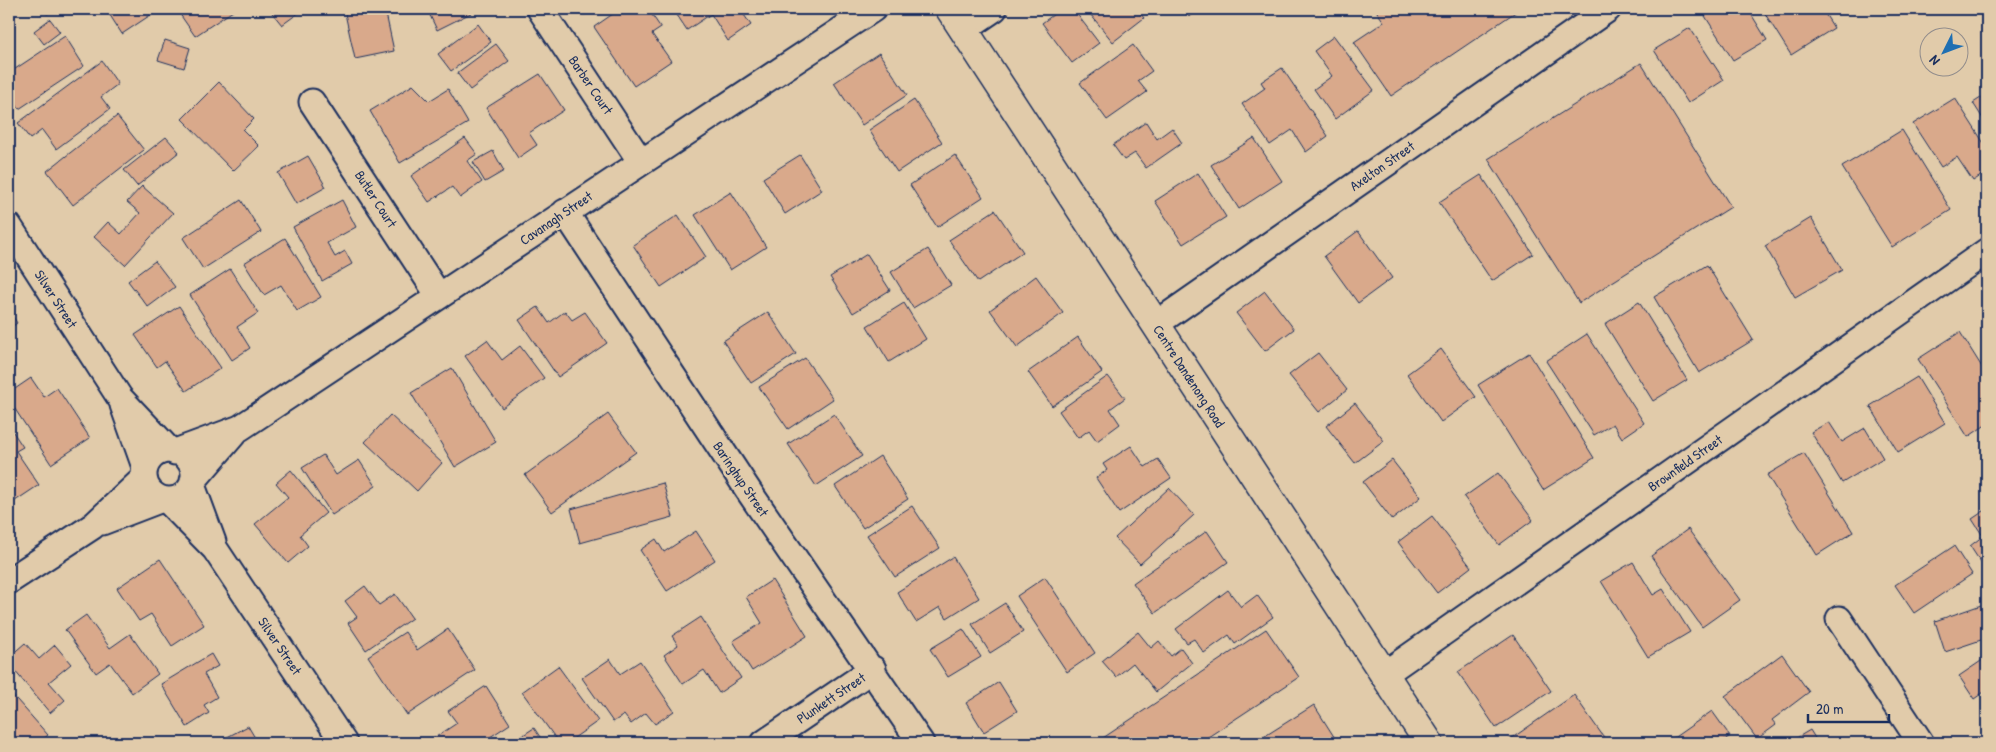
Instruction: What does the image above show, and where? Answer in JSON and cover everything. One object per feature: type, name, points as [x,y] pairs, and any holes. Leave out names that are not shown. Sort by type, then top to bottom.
[{"type":"main road","name":"Centre Dandenong Road","points":[[956,19],[1429,743]]},
{"type":"street","name":"Barber Court","points":[[540,9],[641,162]]},
{"type":"street","name":"Cavanagh Street","points":[[172,451],[240,428],[872,9]]},
{"type":"street","points":[[956,19],[994,9]]},
{"type":"street","name":"Axelton Street","points":[[1156,324],[1608,9]]},
{"type":"street","name":"Butler Court","points":[[312,102],[438,296]]},
{"type":"street","name":"Baringhup Street","points":[[565,212],[750,493],[873,669],[921,743]]},
{"type":"street","name":"Silver Street","points":[[9,226],[120,398],[172,451]]},
{"type":"street","name":"Brownfield Street","points":[[1384,675],[1987,251]]},
{"type":"street","name":"Silver Street","points":[[120,398],[145,472]]},
{"type":"street","name":"Cavanagh Street","points":[[192,483],[240,428]]},
{"type":"street","points":[[9,582],[93,526],[145,472],[155,455],[172,451],[188,459],[193,473],[192,483],[182,497],[165,500],[93,526]]},
{"type":"street","points":[[145,472],[150,492],[165,500]]},
{"type":"street","name":"Silver Street","points":[[192,483],[215,549]]},
{"type":"street","name":"Silver Street","points":[[165,500],[215,549],[344,743]]},
{"type":"street","points":[[1839,619],[1920,743]]},
{"type":"street","name":"Plunkett Street","points":[[764,743],[873,669]]},
{"type":"building","points":[[43,9],[55,9],[47,14]]},
{"type":"building","points":[[106,9],[153,9],[155,12],[122,34]]},
{"type":"building","points":[[236,9],[195,36],[177,10]]},
{"type":"building","points":[[269,9],[304,9],[282,25]]},
{"type":"building","points":[[344,9],[385,9],[394,51],[355,59]]},
{"type":"building","points":[[427,9],[469,9],[471,13],[437,30]]},
{"type":"building","points":[[580,9],[593,9],[584,15]]},
{"type":"building","points":[[620,9],[648,9],[661,28],[652,34],[671,61],[634,86],[594,27]]},
{"type":"building","points":[[673,9],[740,9],[751,25],[728,41],[711,14],[687,30]]},
{"type":"building","points":[[770,9],[782,9],[774,14]]},
{"type":"building","points":[[1061,9],[1073,9],[1099,43],[1072,63],[1042,23]]},
{"type":"building","points":[[1086,9],[1137,9],[1144,18],[1113,42]]},
{"type":"building","points":[[1184,9],[1201,9],[1189,17]]},
{"type":"building","points":[[1375,9],[1520,9],[1391,96],[1354,42],[1384,22]]},
{"type":"building","points":[[1717,9],[1748,9],[1767,40],[1733,60],[1705,16]]},
{"type":"building","points":[[1762,9],[1822,9],[1834,28],[1791,55]]},
{"type":"building","points":[[1836,9],[1848,9],[1839,14]]},
{"type":"building","points":[[50,19],[60,32],[44,44],[34,31]]},
{"type":"building","points":[[478,24],[491,42],[451,71],[438,54]]},
{"type":"building","points":[[1690,28],[1724,80],[1688,103],[1654,50]]},
{"type":"building","points":[[65,36],[84,66],[19,109],[9,93],[9,73]]},
{"type":"building","points":[[1334,36],[1374,90],[1335,119],[1314,89],[1332,76],[1314,51]]},
{"type":"building","points":[[165,40],[190,48],[184,68],[158,60]]},
{"type":"building","points":[[496,44],[509,61],[470,90],[457,73]]},
{"type":"building","points":[[1133,45],[1152,71],[1138,81],[1147,92],[1107,120],[1080,83]]},
{"type":"building","points":[[879,53],[907,95],[862,125],[834,83]]},
{"type":"building","points":[[102,61],[118,84],[101,97],[110,109],[56,149],[42,130],[30,139],[18,123]]},
{"type":"building","points":[[1641,63],[1731,207],[1579,303],[1488,159]]},
{"type":"building","points":[[1282,68],[1328,136],[1306,152],[1292,130],[1270,145],[1242,104],[1265,88],[1261,82]]},
{"type":"building","points":[[540,74],[564,110],[529,133],[537,145],[518,158],[486,108]]},
{"type":"building","points":[[219,82],[254,119],[243,130],[259,146],[233,171],[182,119]]},
{"type":"building","points":[[413,85],[429,101],[448,89],[468,123],[400,163],[370,111]]},
{"type":"building","points":[[1987,94],[1987,125],[1973,103]]},
{"type":"building","points":[[1955,98],[1987,148],[1987,172],[1973,181],[1957,157],[1941,167],[1913,124]]},
{"type":"building","points":[[914,100],[942,142],[897,172],[869,130]]},
{"type":"building","points":[[117,116],[144,150],[73,205],[47,171]]},
{"type":"building","points":[[1146,122],[1157,139],[1172,128],[1182,143],[1146,168],[1135,153],[1124,160],[1113,145]]},
{"type":"building","points":[[1902,130],[1951,210],[1892,247],[1842,167]]},
{"type":"building","points":[[166,137],[179,152],[137,186],[124,170]]},
{"type":"building","points":[[465,138],[477,154],[467,161],[482,182],[460,198],[452,187],[429,202],[411,176]]},
{"type":"building","points":[[1254,138],[1282,181],[1239,209],[1211,165]]},
{"type":"building","points":[[493,151],[504,171],[485,182],[473,162]]},
{"type":"building","points":[[800,155],[822,190],[785,214],[763,178]]},
{"type":"building","points":[[955,155],[983,197],[937,227],[910,185]]},
{"type":"building","points":[[308,156],[326,187],[296,204],[278,173]]},
{"type":"building","points":[[1198,173],[1226,217],[1183,244],[1155,201]]},
{"type":"building","points":[[1481,175],[1533,254],[1492,281],[1439,202]]},
{"type":"building","points":[[142,186],[173,213],[125,265],[94,237],[108,222],[121,234],[140,213],[127,202]]},
{"type":"building","points":[[731,192],[766,247],[730,270],[695,215]]},
{"type":"building","points":[[241,200],[261,232],[203,269],[183,238]]},
{"type":"building","points":[[342,200],[356,227],[327,243],[335,257],[345,251],[352,264],[322,281],[293,227]]},
{"type":"building","points":[[995,210],[1023,252],[978,282],[949,240]]},
{"type":"building","points":[[678,215],[706,257],[661,287],[633,245]]},
{"type":"building","points":[[1811,218],[1842,270],[1795,297],[1765,246]]},
{"type":"building","points":[[1358,231],[1392,278],[1358,303],[1324,256]]},
{"type":"building","points":[[285,238],[321,297],[297,311],[281,285],[264,295],[244,263]]},
{"type":"building","points":[[928,249],[951,285],[913,308],[891,272]]},
{"type":"building","points":[[867,254],[890,290],[853,313],[830,277]]},
{"type":"building","points":[[155,261],[175,287],[148,307],[128,281]]},
{"type":"building","points":[[1707,265],[1753,340],[1699,373],[1654,297]]},
{"type":"building","points":[[230,269],[258,313],[237,327],[250,348],[232,360],[190,295]]},
{"type":"building","points":[[1036,276],[1063,313],[1017,347],[990,310]]},
{"type":"building","points":[[1265,291],[1294,329],[1265,351],[1236,313]]},
{"type":"building","points":[[1639,302],[1687,380],[1653,401],[1605,324]]},
{"type":"building","points":[[904,303],[926,339],[889,362],[867,326]]},
{"type":"building","points":[[179,306],[221,368],[186,391],[165,361],[157,367],[135,335]]},
{"type":"building","points":[[538,307],[549,323],[565,311],[572,320],[585,312],[607,343],[558,377],[519,320]]},
{"type":"building","points":[[9,310],[17,323],[9,329]]},
{"type":"building","points":[[768,312],[796,354],[751,383],[723,341]]},
{"type":"building","points":[[1987,319],[1987,333],[1981,323]]},
{"type":"building","points":[[1960,332],[1987,375],[1987,424],[1968,437],[1918,359]]},
{"type":"building","points":[[1587,334],[1644,423],[1622,438],[1613,424],[1594,435],[1546,361]]},
{"type":"building","points":[[1078,337],[1102,372],[1052,406],[1028,372]]},
{"type":"building","points":[[487,340],[502,360],[520,346],[544,378],[502,408],[465,356]]},
{"type":"building","points":[[1441,349],[1476,397],[1441,422],[1407,374]]},
{"type":"building","points":[[1318,353],[1347,390],[1319,412],[1289,375]]},
{"type":"building","points":[[1529,353],[1594,458],[1543,490],[1478,385]]},
{"type":"building","points":[[805,358],[833,399],[788,429],[759,387]]},
{"type":"building","points":[[452,368],[496,442],[455,467],[411,393]]},
{"type":"building","points":[[1108,376],[1125,398],[1110,409],[1120,424],[1097,441],[1089,430],[1078,438],[1059,411]]},
{"type":"building","points":[[1917,377],[1945,423],[1898,452],[1870,406]]},
{"type":"building","points":[[31,378],[44,397],[57,388],[90,438],[51,464],[9,400],[9,393]]},
{"type":"building","points":[[1355,403],[1384,441],[1355,463],[1326,426]]},
{"type":"building","points":[[608,414],[636,452],[552,512],[525,475]]},
{"type":"building","points":[[834,414],[862,456],[816,486],[788,444]]},
{"type":"building","points":[[390,415],[442,463],[417,491],[365,442]]},
{"type":"building","points":[[1829,422],[1842,442],[1865,428],[1883,458],[1842,483],[1811,432]]},
{"type":"building","points":[[9,426],[23,447],[16,451],[39,485],[9,505]]},
{"type":"building","points":[[1131,446],[1145,467],[1158,459],[1171,478],[1119,513],[1096,478],[1107,470],[1103,464]]},
{"type":"building","points":[[1804,453],[1853,532],[1817,555],[1767,475]]},
{"type":"building","points":[[323,455],[336,475],[359,460],[376,486],[332,515],[302,468]]},
{"type":"building","points":[[880,456],[908,499],[863,528],[835,486]]},
{"type":"building","points":[[1392,460],[1421,497],[1392,520],[1363,482]]},
{"type":"building","points":[[291,470],[326,513],[300,535],[308,546],[288,563],[255,524],[288,497],[276,483]]},
{"type":"building","points":[[1498,473],[1533,520],[1499,545],[1464,497]]},
{"type":"building","points":[[663,483],[673,517],[580,543],[571,509]]},
{"type":"building","points":[[1169,488],[1194,515],[1140,564],[1115,538]]},
{"type":"building","points":[[912,506],[940,548],[895,577],[867,535]]},
{"type":"building","points":[[1987,509],[1987,572],[1970,546],[1983,536],[1972,519]]},
{"type":"building","points":[[1432,516],[1471,567],[1437,593],[1398,542]]},
{"type":"building","points":[[1688,529],[1740,600],[1702,627],[1651,556]]},
{"type":"building","points":[[696,531],[715,560],[667,591],[640,550],[656,539],[664,552]]},
{"type":"building","points":[[1207,531],[1228,562],[1155,613],[1133,583]]},
{"type":"building","points":[[1954,546],[1972,574],[1914,613],[1895,585]]},
{"type":"building","points":[[953,557],[979,598],[947,618],[940,607],[916,622],[897,592]]},
{"type":"building","points":[[160,559],[204,625],[172,646],[151,614],[139,621],[117,588]]},
{"type":"building","points":[[1633,562],[1653,595],[1663,589],[1690,632],[1648,657],[1601,581]]},
{"type":"building","points":[[1045,577],[1095,653],[1067,672],[1017,596]]},
{"type":"building","points":[[772,580],[807,636],[752,671],[733,641],[762,623],[746,597]]},
{"type":"building","points":[[365,586],[379,605],[395,594],[412,618],[366,650],[348,623],[357,617],[345,601]]},
{"type":"building","points":[[1228,590],[1241,607],[1257,595],[1273,617],[1235,644],[1229,635],[1204,653],[1194,639],[1187,643],[1176,629]]},
{"type":"building","points":[[1005,603],[1023,632],[990,653],[972,624]]},
{"type":"building","points":[[1987,603],[1987,638],[1945,652],[1935,621]]},
{"type":"building","points":[[86,615],[110,648],[130,634],[158,674],[132,693],[110,663],[96,673],[65,630]]},
{"type":"building","points":[[701,617],[741,678],[719,693],[704,670],[683,684],[664,655],[678,645],[672,636]]},
{"type":"building","points":[[448,629],[475,670],[407,715],[368,656],[405,632],[417,650]]},
{"type":"building","points":[[963,629],[981,657],[948,677],[930,649]]},
{"type":"building","points":[[1266,629],[1299,677],[1199,743],[1103,743],[1100,740]]},
{"type":"building","points":[[1138,632],[1151,648],[1159,641],[1171,656],[1181,648],[1192,663],[1156,692],[1133,663],[1116,677],[1102,661]]},
{"type":"building","points":[[1513,635],[1551,691],[1496,728],[1458,672]]},
{"type":"building","points":[[25,643],[39,659],[55,645],[71,664],[49,682],[65,700],[50,713],[9,664],[9,657]]},
{"type":"building","points":[[211,654],[218,666],[204,674],[217,697],[204,705],[209,713],[187,727],[161,684]]},
{"type":"building","points":[[1782,654],[1809,692],[1772,720],[1776,725],[1757,739],[1725,696]]},
{"type":"building","points":[[1987,657],[1987,690],[1974,699],[1959,676]]},
{"type":"building","points":[[610,659],[620,674],[640,661],[674,711],[655,724],[646,713],[631,724],[624,715],[613,722],[582,678]]},
{"type":"building","points":[[558,666],[598,721],[567,743],[559,743],[522,692]]},
{"type":"building","points":[[999,682],[1017,711],[984,732],[966,703]]},
{"type":"building","points":[[486,686],[510,724],[481,743],[431,743],[430,741],[457,723],[448,711]]},
{"type":"building","points":[[9,691],[48,735],[39,743],[9,743]]},
{"type":"building","points":[[1574,695],[1608,743],[1505,743]]},
{"type":"building","points":[[1314,705],[1338,743],[1254,743]]},
{"type":"building","points":[[1712,711],[1730,736],[1723,741],[1724,743],[1675,743],[1672,739]]},
{"type":"building","points":[[248,726],[258,743],[216,743]]},
{"type":"building","points":[[534,728],[544,743],[511,743]]},
{"type":"building","points":[[1810,730],[1818,743],[1788,743]]}]
